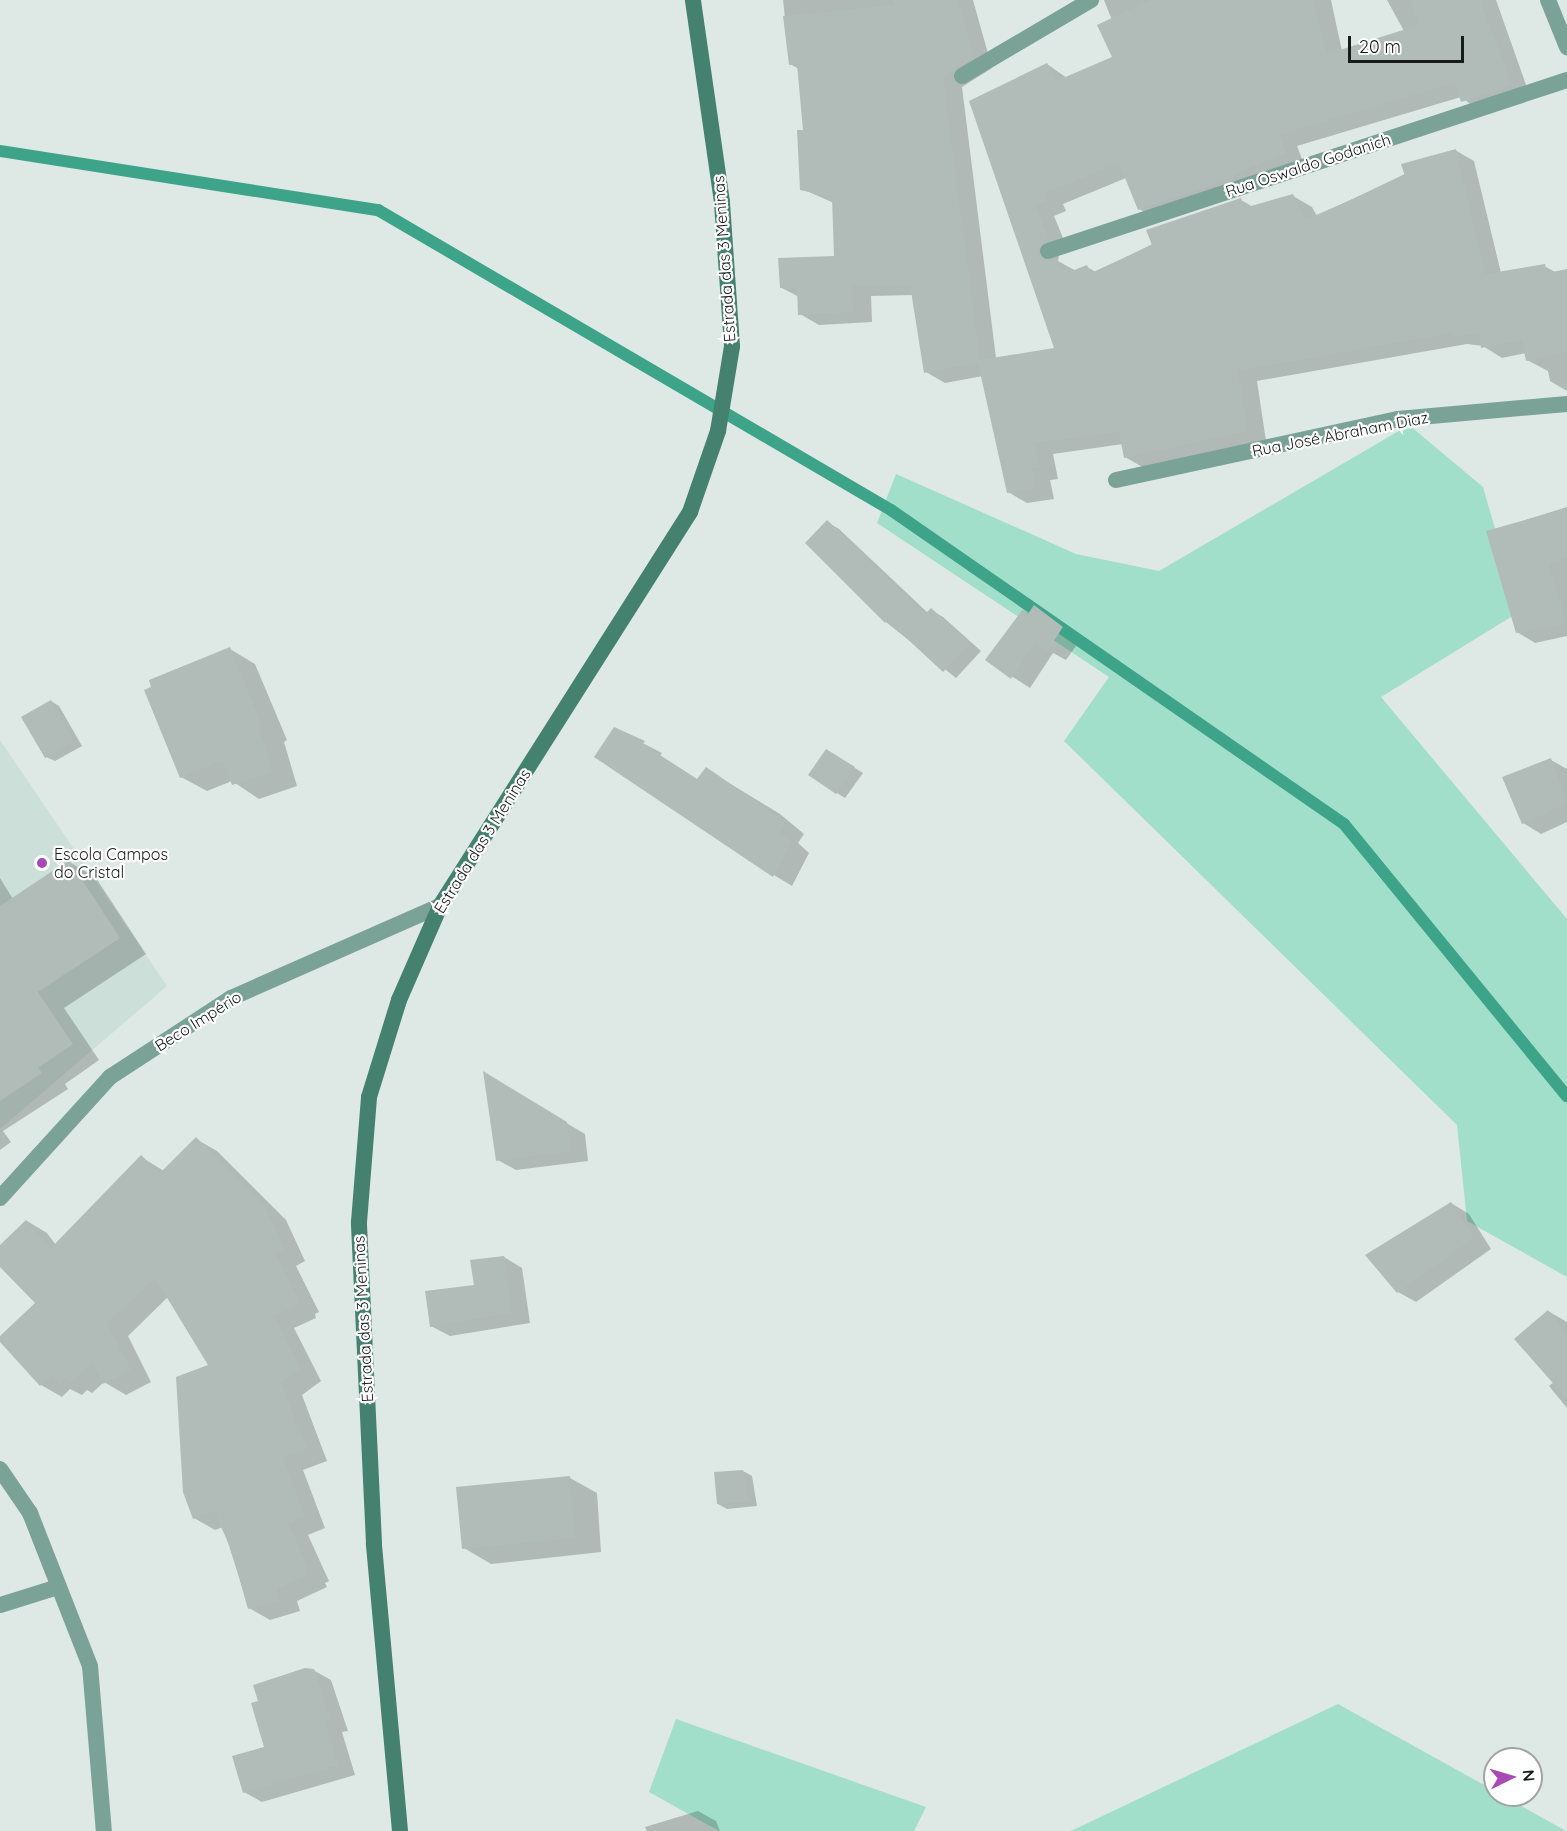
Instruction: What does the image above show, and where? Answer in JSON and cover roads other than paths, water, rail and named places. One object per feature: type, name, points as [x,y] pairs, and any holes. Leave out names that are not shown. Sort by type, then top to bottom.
[{"type":"main road","name":"Estrada das 3 Meninas","points":[[400,1831],[374,1543],[359,1222],[369,1097],[399,1000],[440,906],[690,512],[718,430],[732,346],[722,202],[693,0]]},
{"type":"street","points":[[962,76],[1090,0]]},
{"type":"street","points":[[1548,0],[1567,47]]},
{"type":"street","name":"Rua Oswaldo Godanich","points":[[1048,251],[1567,80]]},
{"type":"street","name":"Rua José Abraham Diaz","points":[[1116,480],[1398,419],[1567,404]]},
{"type":"street","name":"Beco Império","points":[[0,1198],[110,1077],[231,998],[440,906]]},
{"type":"street","points":[[0,1468],[30,1513],[90,1666],[104,1831]]},
{"type":"street","points":[[0,1605],[58,1587]]},
{"type":"waterway","points":[[0,151],[378,210],[891,510],[1344,824],[1567,1096]]},
{"type":"place","name":"Escola Campos do Cristal","points":[[42,863]]}]
